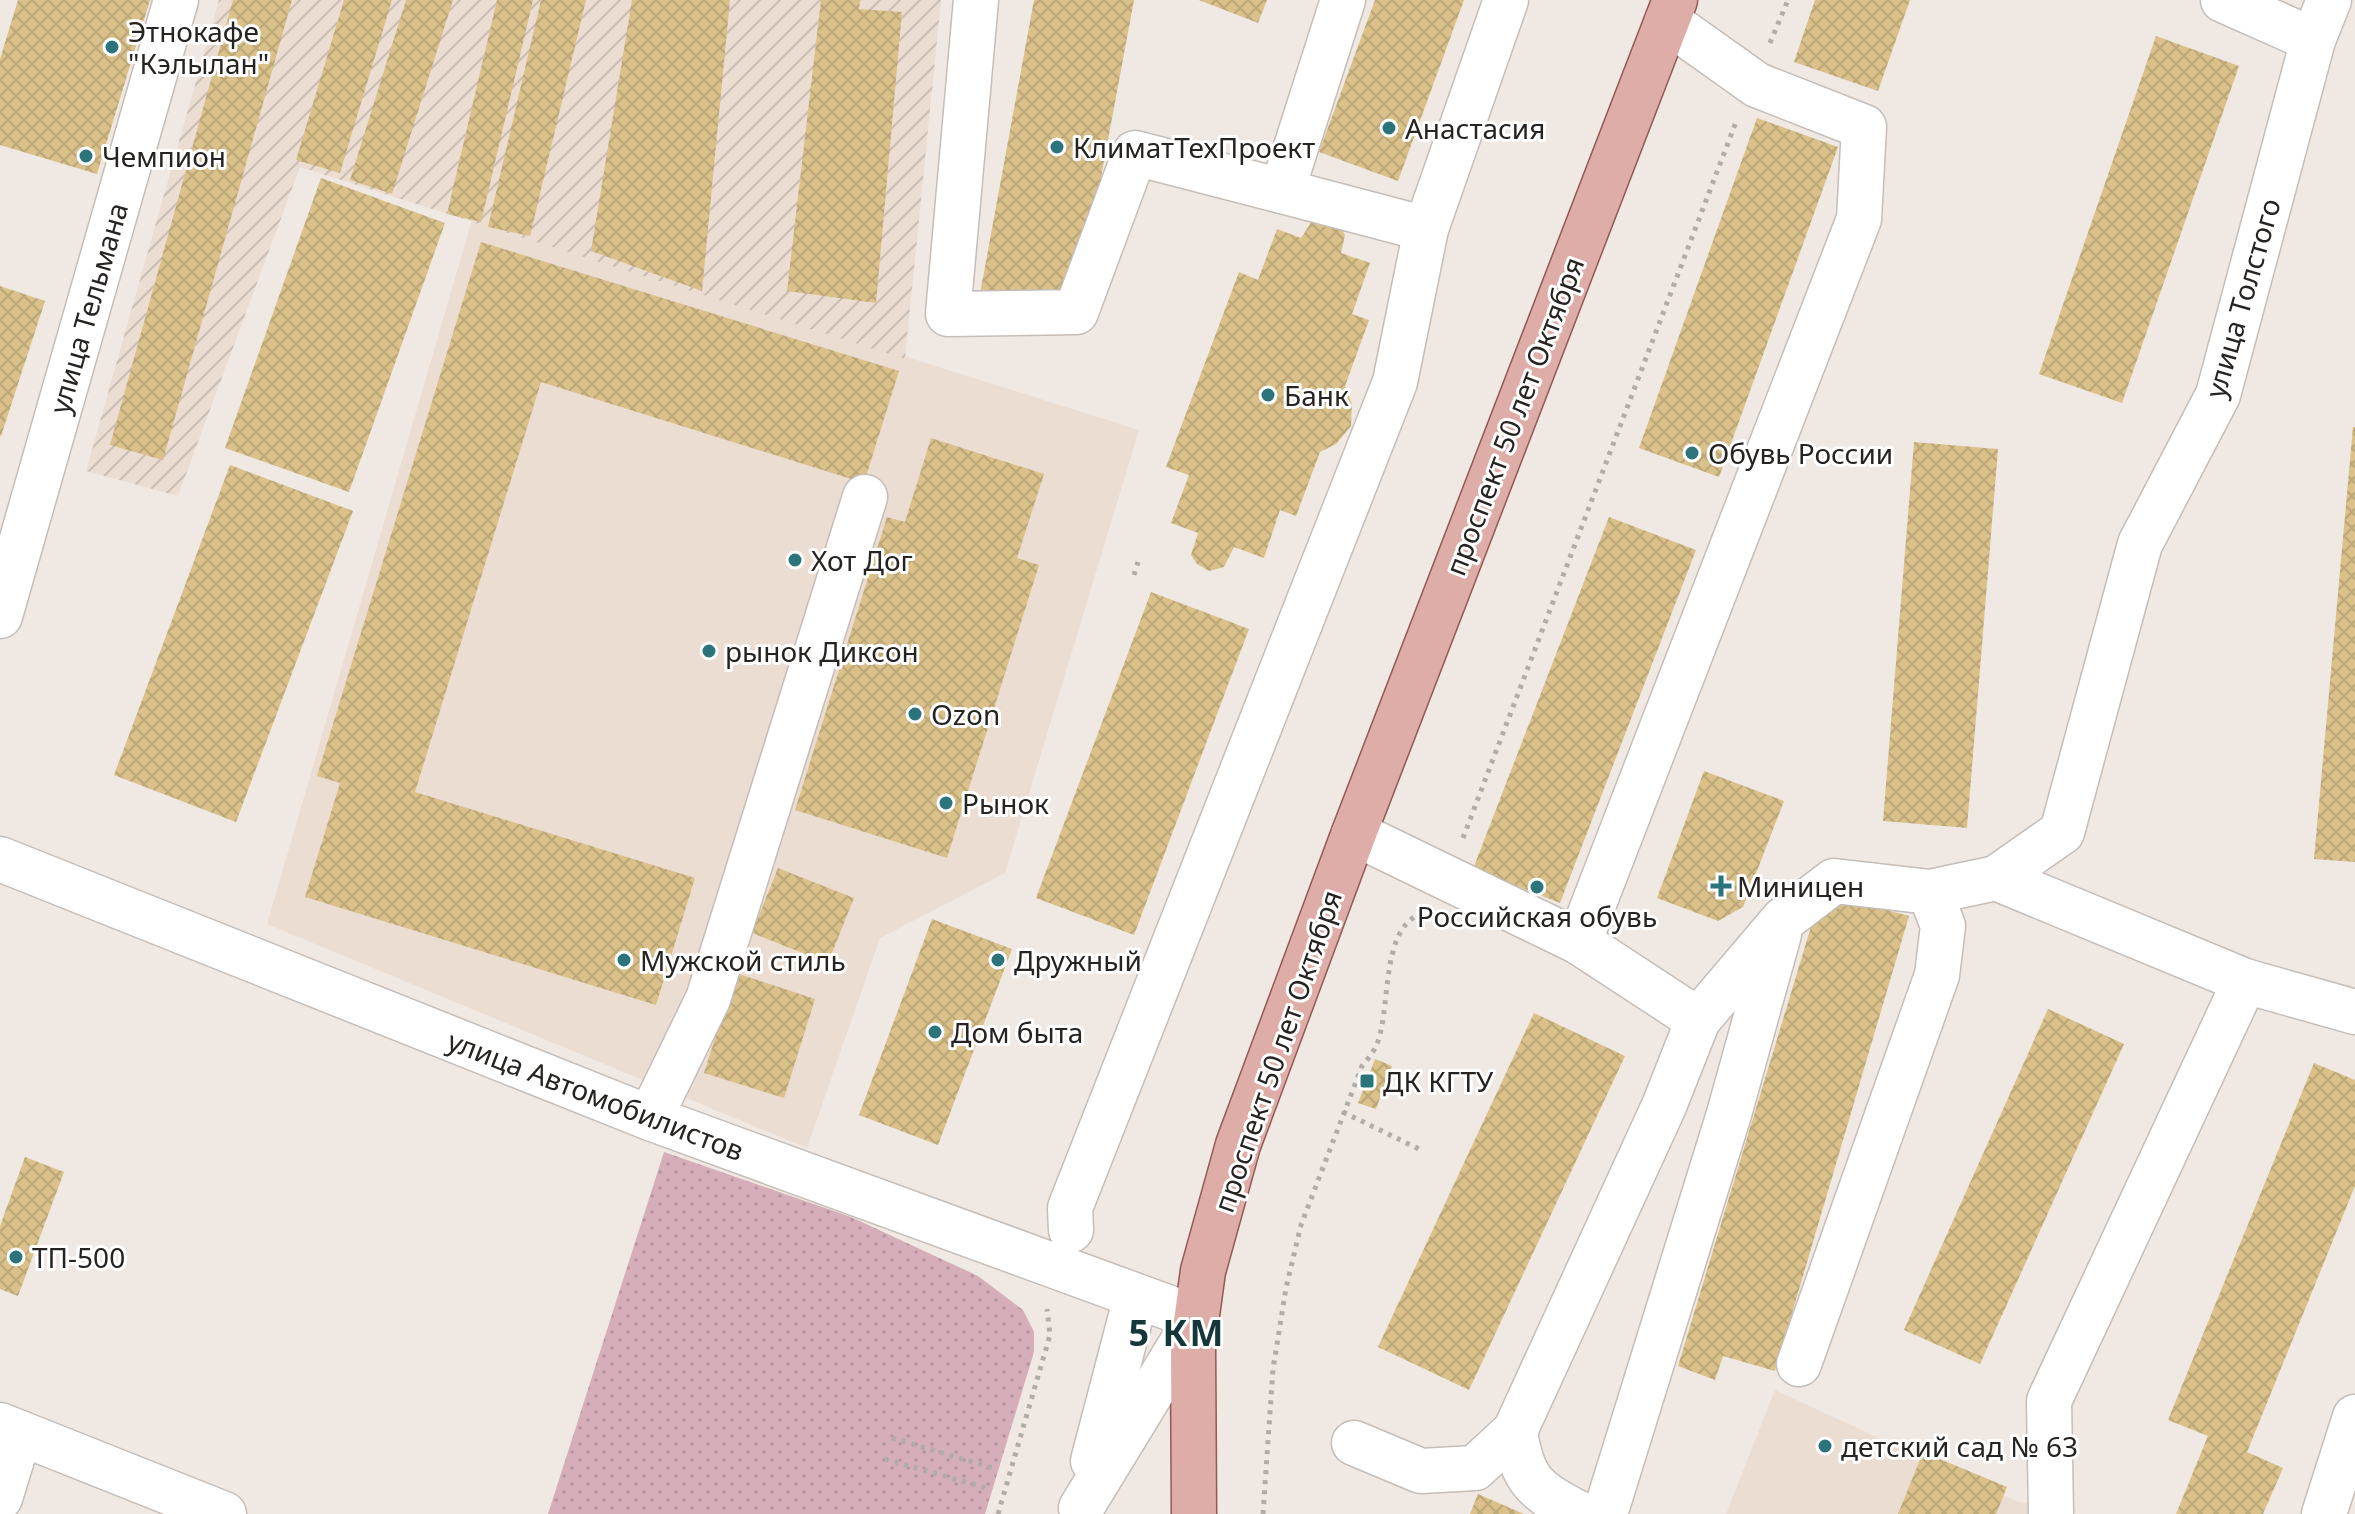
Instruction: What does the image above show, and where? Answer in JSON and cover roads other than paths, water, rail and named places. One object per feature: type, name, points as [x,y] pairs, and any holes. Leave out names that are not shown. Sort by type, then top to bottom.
[{"type":"main road","name":"проспект 50 лет Октября","points":[[1194,1514],[1193,1374],[1197,1318],[1203,1271],[1238,1145],[1354,833],[1671,11]]},
{"type":"street","name":"улица Тельмана","points":[[0,616],[176,0]]},
{"type":"street","points":[[976,0],[948,314],[1076,312],[1135,153],[1426,229]]},
{"type":"street","points":[[1282,191],[1343,0]]},
{"type":"street","points":[[1071,1230],[1070,1208],[1395,382],[1426,229],[1506,0]]},
{"type":"street","points":[[2223,0],[2313,40]]},
{"type":"street","name":"улица Толстого","points":[[1996,878],[2062,832],[2140,544],[2218,395],[2313,40],[2329,0]]},
{"type":"street","points":[[1579,942],[1859,219],[1864,127],[1754,82],[1671,11]]},
{"type":"street","points":[[650,1118],[708,999],[865,497]]},
{"type":"street","points":[[1354,833],[1579,942],[1698,1020]]},
{"type":"street","name":"улица Автомобилистов","points":[[0,859],[650,1118],[1197,1318]]},
{"type":"street","points":[[1354,1443],[1421,1471],[1475,1468],[1515,1431],[1664,1106],[1698,1020],[1783,920],[1834,881],[1930,892],[1996,878],[2245,981],[2355,1012]]},
{"type":"street","points":[[1799,1364],[1937,975],[1943,926],[1930,892]]},
{"type":"street","points":[[1605,1514],[1729,1114],[1783,920]]},
{"type":"street","points":[[2051,1514],[2049,1401],[2245,981]]},
{"type":"street","points":[[1085,1512],[1136,1297]]},
{"type":"street","points":[[1085,1512],[1197,1318]]},
{"type":"street","points":[[2324,1514],[2355,1417]]},
{"type":"street","points":[[0,1498],[10,1429],[224,1514]]},
{"type":"street","points":[[1515,1431],[1519,1462],[1543,1495],[1580,1514]]},
{"type":"place","name":"Этнокафе \"Кэлылан\"","points":[[112,47]]},
{"type":"place","name":"Анастасия","points":[[1389,128]]},
{"type":"place","name":"КлиматТехПроект","points":[[1057,147]]},
{"type":"place","name":"Чемпион","points":[[86,156]]},
{"type":"place","name":"Банк","points":[[1268,395]]},
{"type":"place","name":"Обувь России","points":[[1692,453]]},
{"type":"place","name":"Хот Дог","points":[[795,560]]},
{"type":"place","name":"рынок Диксон","points":[[709,651]]},
{"type":"place","name":"Ozon","points":[[915,714]]},
{"type":"place","name":"Рынок","points":[[946,803]]},
{"type":"place","name":"Миницен","points":[[1721,886]]},
{"type":"place","name":"Российская обувь","points":[[1537,887]]},
{"type":"place","name":"Мужской стиль","points":[[624,960]]},
{"type":"place","name":"Дружный","points":[[998,960]]},
{"type":"place","name":"Дом быта","points":[[935,1032]]},
{"type":"place","name":"ДК КГТУ","points":[[1367,1081]]},
{"type":"place","name":"ТП-500","points":[[16,1257]]},
{"type":"place","name":"детский сад № 63","points":[[1825,1446]]},
{"type":"district","name":"5 КМ","points":[[1177,1332]]}]
